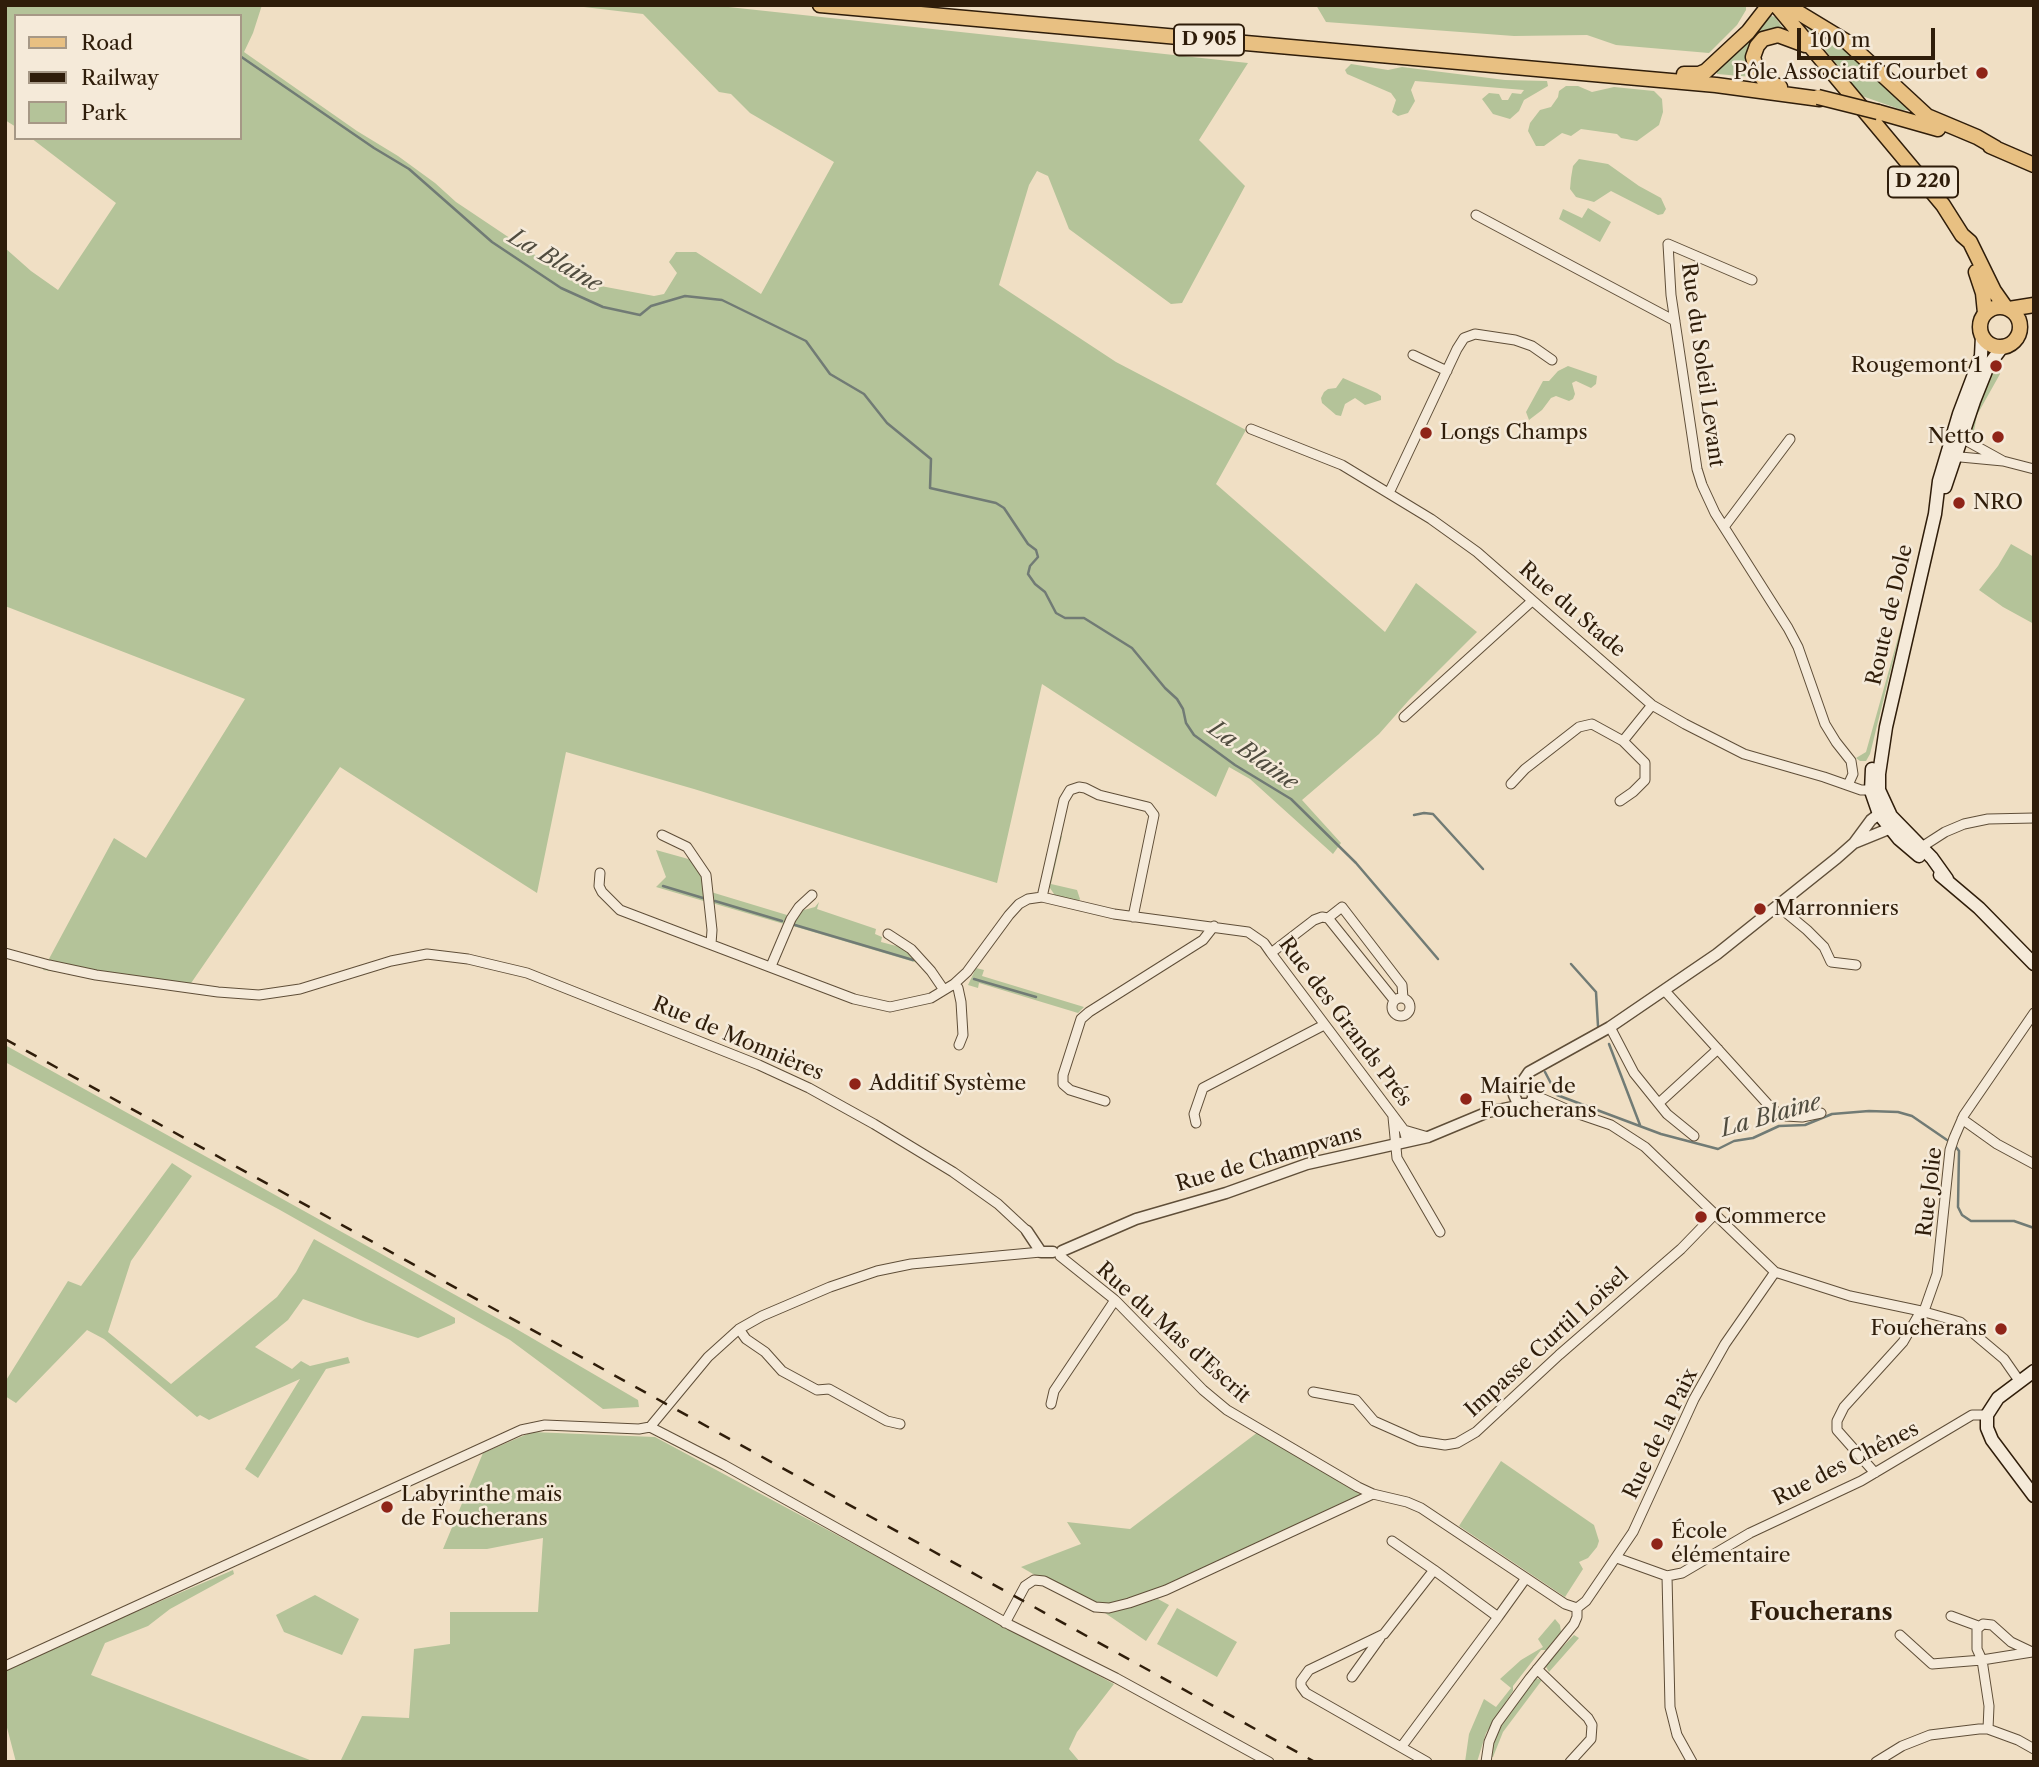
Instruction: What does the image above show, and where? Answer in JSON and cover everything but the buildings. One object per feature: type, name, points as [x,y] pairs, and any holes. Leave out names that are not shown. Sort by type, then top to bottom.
[{"type":"main road","name":"D 905","points":[[820,5],[1599,74],[1819,98]]},
{"type":"main road","name":"D 905","points":[[1599,74],[1609,70],[1691,75],[1703,73],[1748,32],[1769,5]]},
{"type":"main road","name":"D 220","points":[[1776,5],[1943,205],[1962,235],[1970,242],[1994,290],[2008,308]]},
{"type":"main road","points":[[1786,5],[1847,41],[1927,116],[1977,137],[2034,172]]},
{"type":"main road","points":[[1812,49],[1784,36],[1768,37],[1760,42],[1755,50],[1754,64],[1760,76],[1770,84],[1951,133],[2034,165]]},
{"type":"main road","name":"D 220","points":[[1962,235],[1982,288],[1985,313]]},
{"type":"main road","points":[[2034,305],[1995,307],[1985,313],[1980,326],[1982,336],[1990,344],[2003,346],[2014,341],[2034,317]]},
{"type":"main road","points":[[2008,308],[2018,318],[2019,332]]},
{"type":"main road","name":"Route de Dole","points":[[1982,336],[1982,356],[1935,514],[1886,727],[1875,790],[1882,811],[1892,825],[2034,964]]},
{"type":"main road","name":"Route de Dole","points":[[1957,436],[1991,360],[2003,346]]},
{"type":"main road","points":[[2034,1371],[1998,1398],[1987,1415],[1987,1428],[1992,1440],[2034,1496]]},
{"type":"street","points":[[1476,215],[1675,321]]},
{"type":"street","name":"Rue du Soleil Levant","points":[[1752,280],[1668,244],[1675,321],[1697,469],[1708,499],[1798,647],[1825,723],[1854,768],[1848,785]]},
{"type":"street","points":[[1390,493],[1462,341],[1473,334],[1515,340],[1532,346],[1552,360]]},
{"type":"street","points":[[1413,355],[1447,371]]},
{"type":"street","name":"Rue du Stade","points":[[1251,429],[1342,466],[1390,493],[1477,552],[1652,705],[1724,746],[1744,754],[1848,785],[1875,790]]},
{"type":"street","points":[[1957,436],[2003,461]]},
{"type":"street","points":[[1724,527],[1790,439]]},
{"type":"street","points":[[1951,456],[2003,461],[2034,469]]},
{"type":"street","name":"Rue du Stade","points":[[1404,717],[1532,601]]},
{"type":"street","points":[[1623,741],[1652,705]]},
{"type":"street","points":[[1511,784],[1525,769],[1583,725],[1598,725],[1623,741],[1644,764],[1645,780],[1620,801]]},
{"type":"street","points":[[1042,897],[1064,800],[1070,790],[1085,788],[1099,795],[1148,807],[1154,815],[1133,917]]},
{"type":"street","points":[[1854,843],[1858,835],[1882,811]]},
{"type":"street","points":[[1918,850],[1945,832],[1964,824],[1988,819],[2034,818]]},
{"type":"street","points":[[1854,843],[1892,825]]},
{"type":"street","points":[[662,835],[687,847],[706,876],[711,944]]},
{"type":"street","name":"Rue de Champvans","points":[[1488,1112],[1517,1089],[1529,1072],[1610,1027],[1665,991],[1778,906],[1854,843]]},
{"type":"street","points":[[600,873],[599,886],[602,892],[620,910],[854,999],[890,1007],[918,1002],[954,984],[958,988],[961,1002],[962,1034],[959,1045]]},
{"type":"street","points":[[771,967],[791,919],[813,894]]},
{"type":"street","name":"Rue des Grands Prés","points":[[954,984],[967,972],[1009,915],[1028,899],[1042,897],[1133,917],[1248,932],[1264,943],[1393,1116],[1405,1136]]},
{"type":"street","points":[[1778,906],[1824,947],[1831,962],[1856,965]]},
{"type":"street","points":[[1271,953],[1314,920],[1328,918],[1399,999],[1402,985],[1342,907],[1328,918]]},
{"type":"street","points":[[1105,1101],[1070,1090],[1063,1084],[1063,1075],[1081,1019],[1203,940],[1214,926]]},
{"type":"street","points":[[888,934],[911,949],[944,990]]},
{"type":"street","name":"Rue de Monnières","points":[[5,953],[96,975],[259,995],[299,989],[402,957],[428,954],[468,959],[527,973],[759,1065],[809,1088],[953,1172],[998,1204],[1028,1234],[1054,1252]]},
{"type":"street","points":[[1665,991],[1773,1110],[1786,1116],[1802,1117],[1821,1113]]},
{"type":"street","name":"Rue Jolie","points":[[1875,1473],[1837,1430],[1837,1421],[1844,1407],[1903,1342],[1922,1311],[1937,1274],[1950,1150],[1962,1119],[2034,1013]]},
{"type":"street","points":[[1196,1123],[1194,1114],[1199,1096],[1208,1084],[1324,1026]]},
{"type":"street","points":[[1610,1027],[1634,1073],[1667,1114],[1694,1136]]},
{"type":"street","points":[[1659,1103],[1718,1049]]},
{"type":"street","points":[[1525,1105],[1532,1101],[1536,1076],[1542,1066]]},
{"type":"street","points":[[1573,1112],[1525,1105],[1515,1100],[1517,1089],[1528,1087],[1534,1093],[1573,1112],[1611,1125],[1645,1147],[1775,1272],[1850,1296],[1922,1311],[1966,1325],[2004,1359],[2020,1382]]},
{"type":"street","name":"Rue de Champvans","points":[[650,1427],[692,1375],[726,1339],[739,1329],[803,1298],[877,1271],[911,1264],[1054,1252],[1136,1219],[1226,1193],[1307,1164],[1394,1143],[1405,1136],[1428,1137],[1488,1112],[1525,1105]]},
{"type":"street","points":[[1393,1116],[1397,1158],[1440,1232]]},
{"type":"street","points":[[1962,1119],[1997,1144],[2034,1164]]},
{"type":"street","name":"Impasse Curtil Loisel","points":[[1313,1392],[1356,1400],[1374,1421],[1419,1441],[1445,1445],[1457,1443],[1476,1432],[1559,1355],[1681,1249],[1714,1215]]},
{"type":"street","points":[[1023,1254],[1029,1244],[1028,1234]]},
{"type":"street","name":"Rue du Mas d'Escrit","points":[[1074,1246],[1074,1269]]},
{"type":"street","name":"Rue du Mas d'Escrit","points":[[1054,1252],[1115,1300],[1197,1384],[1227,1410],[1373,1494],[1414,1504],[1565,1604],[1577,1608]]},
{"type":"street","name":"Rue de la Paix","points":[[1486,1762],[1489,1742],[1497,1723],[1574,1624],[1577,1608],[1584,1605],[1617,1558],[1633,1532],[1674,1438],[1704,1381],[1738,1324],[1775,1272]]},
{"type":"street","points":[[1051,1404],[1054,1391],[1115,1300]]},
{"type":"street","points":[[739,1329],[746,1339],[765,1352],[782,1371],[817,1390],[829,1389],[887,1421],[900,1424]]},
{"type":"street","name":"Rue des Chênes","points":[[1667,1576],[1682,1573],[1750,1533],[1875,1473],[1972,1415],[1987,1415]]},
{"type":"street","points":[[5,1666],[510,1435],[533,1427],[558,1425],[639,1429],[650,1427],[724,1465],[1005,1623],[1104,1672],[1269,1762]]},
{"type":"street","points":[[1005,1623],[1029,1582],[1044,1581],[1095,1607],[1109,1608],[1129,1603],[1166,1590],[1373,1494]]},
{"type":"street","points":[[1392,1541],[1498,1617]]},
{"type":"street","points":[[1617,1558],[1667,1576],[1670,1707],[1677,1735],[1692,1762]]},
{"type":"street","points":[[1352,1677],[1434,1570]]},
{"type":"street","points":[[1402,1746],[1526,1578]]},
{"type":"street","points":[[1951,1616],[1978,1626],[1992,1625],[2011,1642],[2033,1651]]},
{"type":"street","points":[[1978,1626],[1976,1640],[1989,1706],[1988,1729]]},
{"type":"street","points":[[1900,1635],[1932,1664],[1982,1660],[2033,1651]]},
{"type":"street","points":[[1381,1636],[1309,1670],[1302,1677],[1301,1686],[1306,1693],[1427,1762]]},
{"type":"street","points":[[1537,1669],[1592,1725],[1591,1739],[1570,1762]]},
{"type":"street","points":[[1876,1762],[1902,1746],[1930,1735],[1988,1729],[2034,1749]]},
{"type":"green space","points":[[5,5],[262,5],[244,52],[357,131],[398,156],[456,202],[565,275],[590,284],[654,296],[664,294],[677,273],[669,262],[676,252],[696,252],[761,294],[834,162],[750,113],[731,94],[719,92],[643,14],[567,5],[710,5],[1248,63],[1199,140],[1245,186],[1182,303],[1171,304],[1069,229],[1048,176],[1037,171],[1029,185],[999,285],[1116,362],[1246,430],[1216,484],[1385,632],[1416,583],[1477,632],[1379,734],[1302,800],[1341,843],[1333,854],[1250,779],[1229,767],[1216,797],[1042,684],[997,883],[566,752],[537,893],[340,767],[187,989],[43,970],[114,838],[146,858],[245,699],[5,606],[5,248],[58,290],[116,203],[34,140],[242,140],[242,14],[14,14],[14,126],[5,120]]},
{"type":"green space","points":[[1316,5],[1746,5],[1746,10],[1737,25],[1709,53],[1616,45],[1587,35],[1514,36],[1326,22]]},
{"type":"green space","points":[[1769,15],[1775,17],[1785,31],[1768,32],[1752,77],[1717,74],[1716,70]]},
{"type":"green space","points":[[1805,21],[1837,40],[1913,110],[1902,110],[1862,96],[1805,25]]},
{"type":"green space","points":[[1351,64],[1388,70],[1402,67],[1505,80],[1547,81],[1548,86],[1524,100],[1519,111],[1510,119],[1493,114],[1482,99],[1489,93],[1499,94],[1502,100],[1508,100],[1512,93],[1521,94],[1524,90],[1415,81],[1411,90],[1415,101],[1408,113],[1398,116],[1392,112],[1396,100],[1391,93],[1347,74],[1345,70]]},
{"type":"green space","points":[[1566,86],[1578,86],[1592,92],[1614,87],[1654,91],[1662,99],[1663,112],[1659,125],[1637,141],[1621,138],[1617,134],[1581,129],[1571,136],[1562,133],[1544,146],[1536,146],[1528,131],[1530,123],[1540,110],[1551,107],[1559,91]]},
{"type":"green space","points":[[1579,159],[1608,164],[1661,198],[1666,209],[1663,214],[1658,215],[1611,191],[1594,202],[1576,197],[1570,189],[1573,166]]},
{"type":"green space","points":[[1588,208],[1611,222],[1600,242],[1559,219],[1563,209],[1582,218]]},
{"type":"green space","points":[[1993,363],[1999,368],[2000,374],[1977,415],[1973,436],[1971,424]]},
{"type":"green space","points":[[1568,366],[1597,376],[1596,384],[1591,388],[1576,381],[1572,383],[1575,394],[1573,399],[1569,401],[1556,396],[1551,398],[1542,410],[1529,420],[1526,412],[1543,381],[1549,381],[1558,371]]},
{"type":"green space","points":[[1343,378],[1377,393],[1381,400],[1365,405],[1355,398],[1345,404],[1341,416],[1336,415],[1322,403],[1321,398],[1328,389],[1336,388]]},
{"type":"green space","points":[[2011,544],[2034,557],[2034,624],[1979,590]]},
{"type":"green space","points":[[1905,613],[1870,754],[1866,761],[1860,761],[1856,758],[1866,752]]},
{"type":"green space","points":[[1059,835],[1062,836],[1051,884],[1077,890],[1080,899],[1078,902],[1056,897],[1048,885]]},
{"type":"green space","points":[[656,850],[692,860],[701,872],[707,902],[656,887],[666,877]]},
{"type":"green space","points":[[711,892],[787,915],[784,924],[712,903]]},
{"type":"green space","points":[[819,902],[817,909],[876,929],[875,934],[882,937],[881,942],[904,948],[921,964],[793,926],[787,932],[800,911],[815,907]]},
{"type":"green space","points":[[976,968],[984,970],[982,976],[1084,1007],[1078,1013],[979,983],[978,988],[968,985]]},
{"type":"green space","points":[[5,1045],[513,1327],[638,1400],[639,1407],[603,1409],[510,1340],[280,1210],[5,1062]]},
{"type":"green space","points":[[172,1163],[192,1176],[131,1261],[108,1332],[171,1384],[277,1297],[296,1272],[314,1239],[455,1318],[455,1323],[418,1338],[303,1299],[288,1320],[255,1347],[292,1369],[301,1361],[310,1366],[348,1357],[350,1363],[326,1369],[258,1478],[245,1469],[300,1379],[209,1420],[200,1415],[197,1417],[104,1339],[87,1330],[16,1403],[5,1396],[5,1382],[68,1281],[81,1286]]},
{"type":"green space","points":[[532,1432],[655,1437],[1114,1684],[1077,1732],[1069,1749],[1080,1762],[340,1762],[362,1716],[409,1718],[414,1649],[450,1644],[450,1612],[538,1612],[543,1538],[487,1549],[443,1549],[483,1453]]},
{"type":"green space","points":[[1258,1432],[1361,1495],[1170,1585],[1097,1611],[1021,1567],[1081,1544],[1067,1522],[1130,1529]]},
{"type":"green space","points":[[1501,1461],[1594,1525],[1599,1541],[1597,1547],[1588,1558],[1579,1562],[1583,1569],[1565,1597],[1459,1526]]},
{"type":"green space","points":[[233,1570],[234,1574],[170,1609],[148,1626],[105,1643],[91,1675],[315,1762],[16,1762],[5,1720],[5,1668]]},
{"type":"green space","points":[[315,1595],[359,1619],[342,1655],[284,1632],[276,1615]]},
{"type":"green space","points":[[1158,1599],[1169,1605],[1146,1641],[1105,1613]]},
{"type":"green space","points":[[1177,1608],[1237,1642],[1217,1677],[1157,1644]]},
{"type":"green space","points":[[1555,1619],[1561,1632],[1546,1650],[1541,1650],[1513,1686],[1513,1691],[1486,1733],[1477,1762],[1465,1762],[1469,1734],[1484,1699],[1496,1707],[1511,1688],[1500,1679],[1521,1660],[1543,1647],[1538,1639]]},
{"type":"green space","points":[[1574,1635],[1579,1638],[1549,1672],[1545,1665]]},
{"type":"green space","points":[[1535,1678],[1542,1680],[1503,1732],[1493,1757],[1490,1757],[1500,1725]]},
{"type":"waterway","name":"La Blaine","points":[[242,57],[409,169],[492,242],[561,288],[603,307],[640,315],[651,306],[685,296],[722,300],[806,341],[830,374],[864,394],[887,423],[931,459],[930,488],[996,503],[1004,508],[1028,544],[1036,550],[1038,557],[1030,566],[1028,574],[1045,592],[1056,613],[1065,618],[1084,618],[1132,648],[1177,699],[1183,709],[1186,723],[1194,735],[1235,765],[1291,799],[1356,863],[1438,959]]},
{"type":"waterway","name":"La Blaine","points":[[1414,815],[1433,814],[1483,869]]},
{"type":"waterway","points":[[663,886],[703,898]]},
{"type":"waterway","points":[[715,901],[782,921]]},
{"type":"waterway","points":[[795,925],[913,960]]},
{"type":"waterway","name":"La Blaine","points":[[1571,964],[1596,992],[1598,1026]]},
{"type":"waterway","points":[[974,979],[1036,997]]},
{"type":"waterway","name":"La Blaine","points":[[1609,1044],[1640,1125]]},
{"type":"waterway","name":"La Blaine","points":[[1545,1072],[1557,1095],[1661,1134],[1718,1149],[1779,1126],[1805,1125],[1832,1114],[1869,1111],[1898,1112],[1912,1116],[1947,1140]]},
{"type":"waterway","name":"La Blaine","points":[[1956,1147],[1959,1151],[1958,1207],[1962,1215],[1971,1221],[2014,1221],[2034,1228]]},
{"type":"railway","points":[[5,1039],[1315,1762]]},
{"type":"place","name":"Pôle Associatif Courbet","points":[[1982,73]]},
{"type":"place","name":"Rougemont 1","points":[[1996,366]]},
{"type":"place","name":"Longs Champs","points":[[1426,433]]},
{"type":"place","name":"Netto","points":[[1998,437]]},
{"type":"place","name":"NRO","points":[[1959,503]]},
{"type":"place","name":"Marronniers","points":[[1760,909]]},
{"type":"place","name":"Additif Système","points":[[855,1084]]},
{"type":"place","name":"Mairie de Foucherans","points":[[1466,1099]]},
{"type":"place","name":"Commerce","points":[[1701,1217]]},
{"type":"place","name":"Foucherans","points":[[2001,1329]]},
{"type":"place","name":"Labyrinthe maïs de Foucherans","points":[[387,1507]]},
{"type":"place","name":"École élémentaire","points":[[1657,1544]]},
{"type":"district","name":"Foucherans","points":[[1821,1613]]}]
